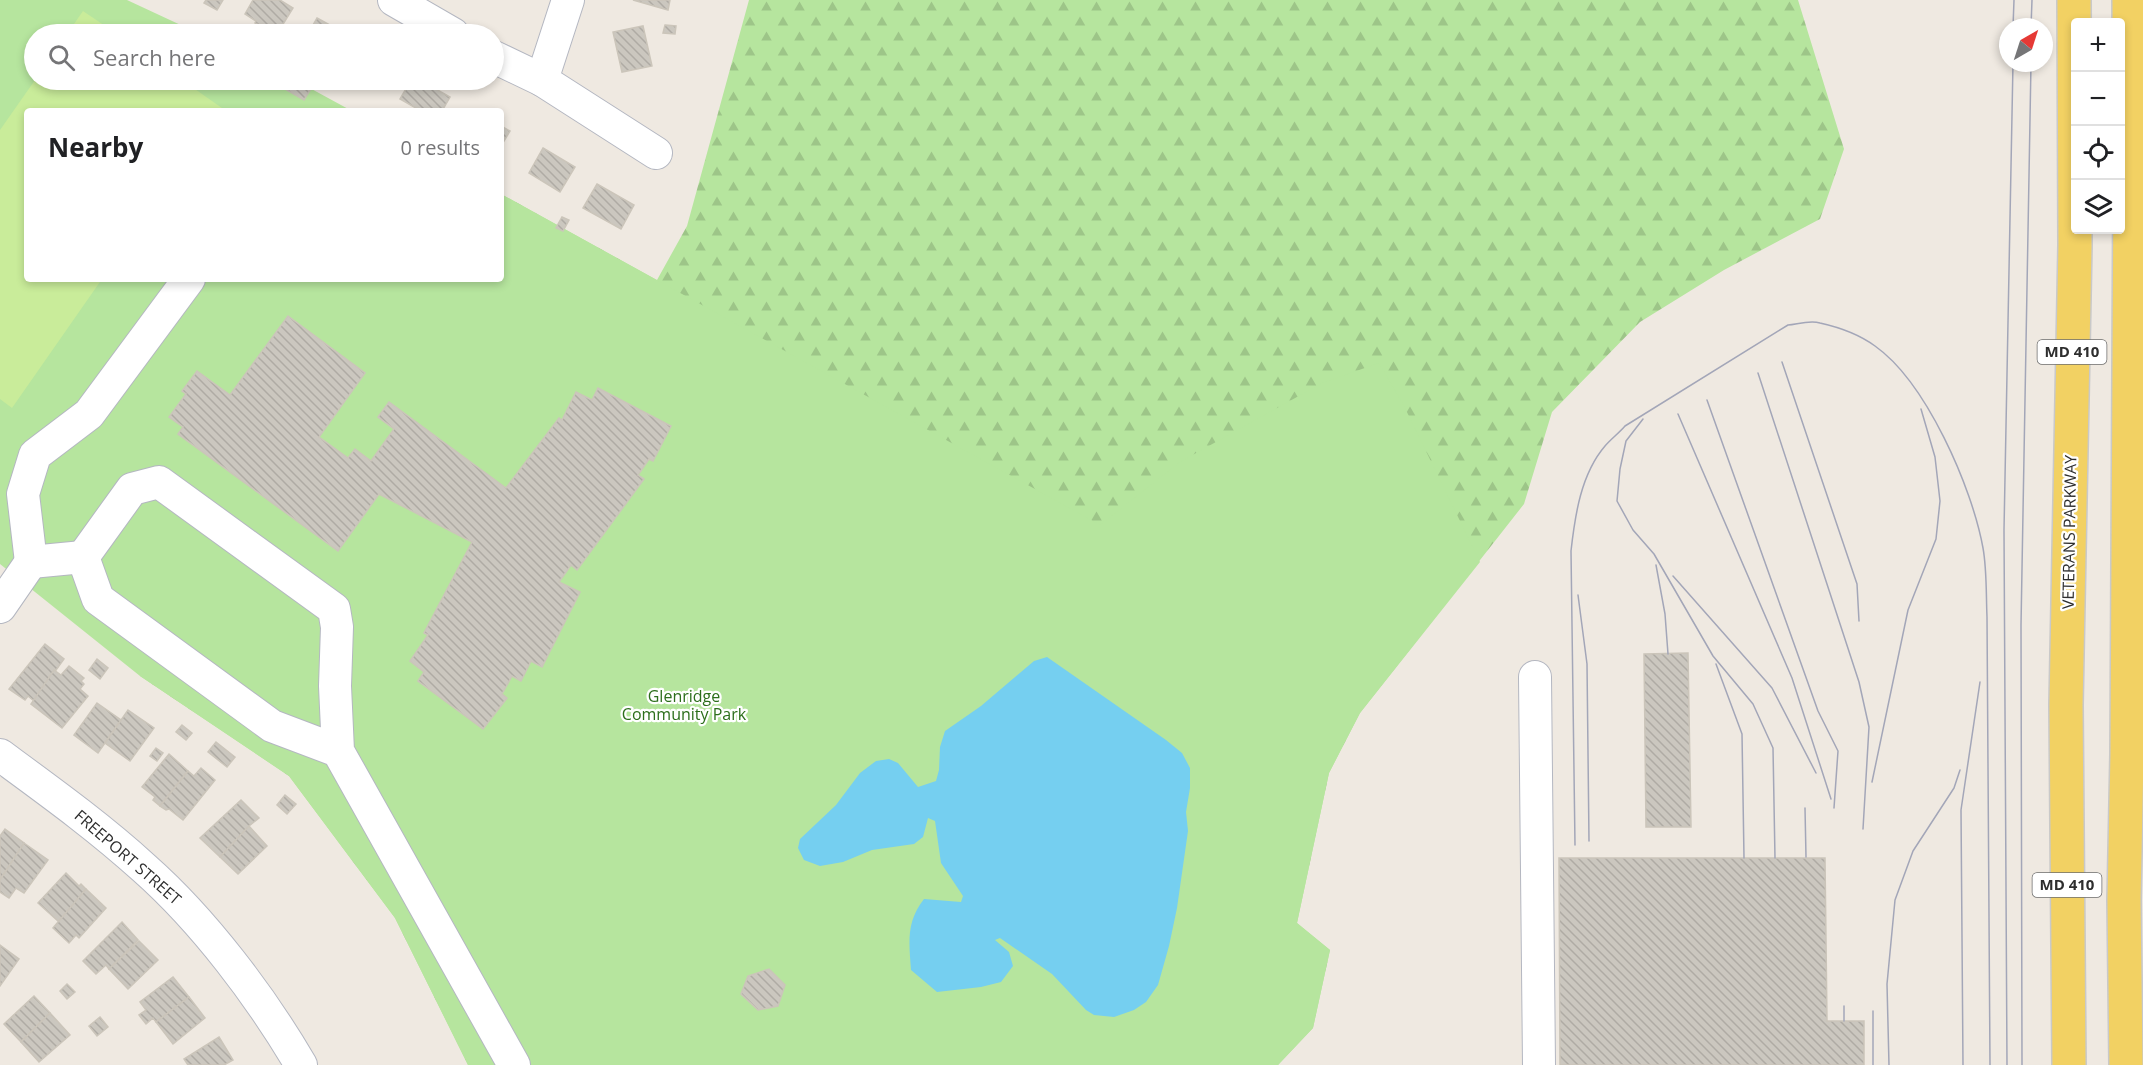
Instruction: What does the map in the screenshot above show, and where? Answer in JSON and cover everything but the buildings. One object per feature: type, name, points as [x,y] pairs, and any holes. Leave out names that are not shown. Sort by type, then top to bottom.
[{"type":"main road","name":"VETERANS PARKWAY","points":[[2069,1065],[2066,705],[2075,245],[2074,0]]},
{"type":"main road","name":"MD 410","points":[[2126,1065],[2124,900],[2127,754],[2129,0]]},
{"type":"street","points":[[394,0],[436,24]]},
{"type":"street","points":[[542,80],[568,0]]},
{"type":"street","points":[[504,62],[542,80],[656,153]]},
{"type":"street","points":[[0,607],[30,562],[23,494],[34,455],[89,414],[187,282]]},
{"type":"street","points":[[30,562],[83,556],[132,489],[159,482],[334,609],[337,627],[335,686],[338,751],[514,1065]]},
{"type":"street","points":[[83,556],[98,599],[272,726],[338,751]]},
{"type":"street","points":[[1535,677],[1539,1065]]},
{"type":"street","name":"FREEPORT STREET","points":[[0,755],[92,822],[185,908],[242,977],[301,1065]]},
{"type":"green space","name":"Glenridge Community Park","points":[[0,0],[127,0],[179,24],[24,24],[24,90],[313,90],[346,108],[24,108],[24,282],[504,282],[504,196],[1100,525],[1180,462],[1322,383],[1379,363],[1404,406],[1480,562],[1360,713],[1329,773],[1297,923],[1330,950],[1313,1028],[1278,1065],[468,1065],[395,918],[289,776],[140,676],[0,564]]},
{"type":"green space","name":"Glenridge Community Park","points":[[749,0],[1798,0],[1844,149],[1820,219],[1724,270],[1640,322],[1552,412],[1524,504],[1360,713],[1329,773],[1297,923],[1330,950],[1313,1028],[1278,1065],[468,1065],[395,918],[289,776],[140,676],[167,632],[498,282],[504,282],[504,196],[657,280],[687,226]]},
{"type":"green space","points":[[83,11],[102,24],[74,24]]},
{"type":"green space","points":[[28,90],[196,90],[222,108],[24,108],[24,282],[100,282],[12,408],[0,399],[0,130]]},
{"type":"water","points":[[1047,657],[1166,740],[1182,753],[1190,768],[1190,788],[1186,812],[1188,831],[1177,908],[1158,985],[1146,1002],[1134,1010],[1114,1017],[1094,1015],[1086,1010],[1052,974],[1000,938],[995,940],[1009,952],[1013,966],[1001,982],[981,987],[937,992],[911,970],[909,941],[911,924],[924,899],[961,902],[963,896],[941,863],[935,821],[928,818],[923,837],[914,844],[872,850],[843,862],[820,866],[804,860],[798,848],[800,839],[836,805],[860,773],[876,761],[889,759],[898,763],[918,787],[936,781],[940,747],[945,731],[981,706],[1034,661]]},
{"type":"tram line","points":[[2013,18],[2014,0]]},
{"type":"tram line","points":[[2031,18],[2032,0]]},
{"type":"tram line","points":[[2007,1065],[2004,530],[2013,72]]},
{"type":"tram line","points":[[2022,1065],[2021,625],[2031,72]]},
{"type":"tram line","points":[[1575,845],[1571,551],[1580,496],[1590,469],[1607,443],[1625,426],[1788,325],[1816,322],[1863,338],[1894,363],[1912,384],[1929,410],[1969,496],[1983,548],[1987,617],[1990,1065]]},
{"type":"tram line","points":[[1782,362],[1857,584],[1859,621]]},
{"type":"tram line","points":[[1758,373],[1859,682],[1869,727],[1863,829]]},
{"type":"tram line","points":[[1707,400],[1818,711],[1838,751],[1834,808]]},
{"type":"tram line","points":[[1872,782],[1908,610],[1936,539],[1940,501],[1935,457],[1921,409]]},
{"type":"tram line","points":[[1678,414],[1792,678],[1831,799]]},
{"type":"tram line","points":[[1643,419],[1626,441],[1617,501],[1633,530],[1654,554],[1713,656],[1753,704],[1773,748],[1775,858]]},
{"type":"tram line","points":[[1656,565],[1665,614],[1668,654]]},
{"type":"tram line","points":[[1673,576],[1772,688],[1816,773]]},
{"type":"tram line","points":[[1578,595],[1587,664],[1589,841]]},
{"type":"tram line","points":[[1716,664],[1742,734],[1744,858]]},
{"type":"tram line","points":[[1963,1065],[1961,810],[1980,682]]},
{"type":"tram line","points":[[1889,1065],[1887,984],[1895,900],[1913,851],[1954,788],[1960,770]]},
{"type":"tram line","points":[[1805,808],[1806,857]]},
{"type":"tram line","points":[[1844,1006],[1844,1021]]},
{"type":"tram line","points":[[1873,1011],[1873,1065]]}]
